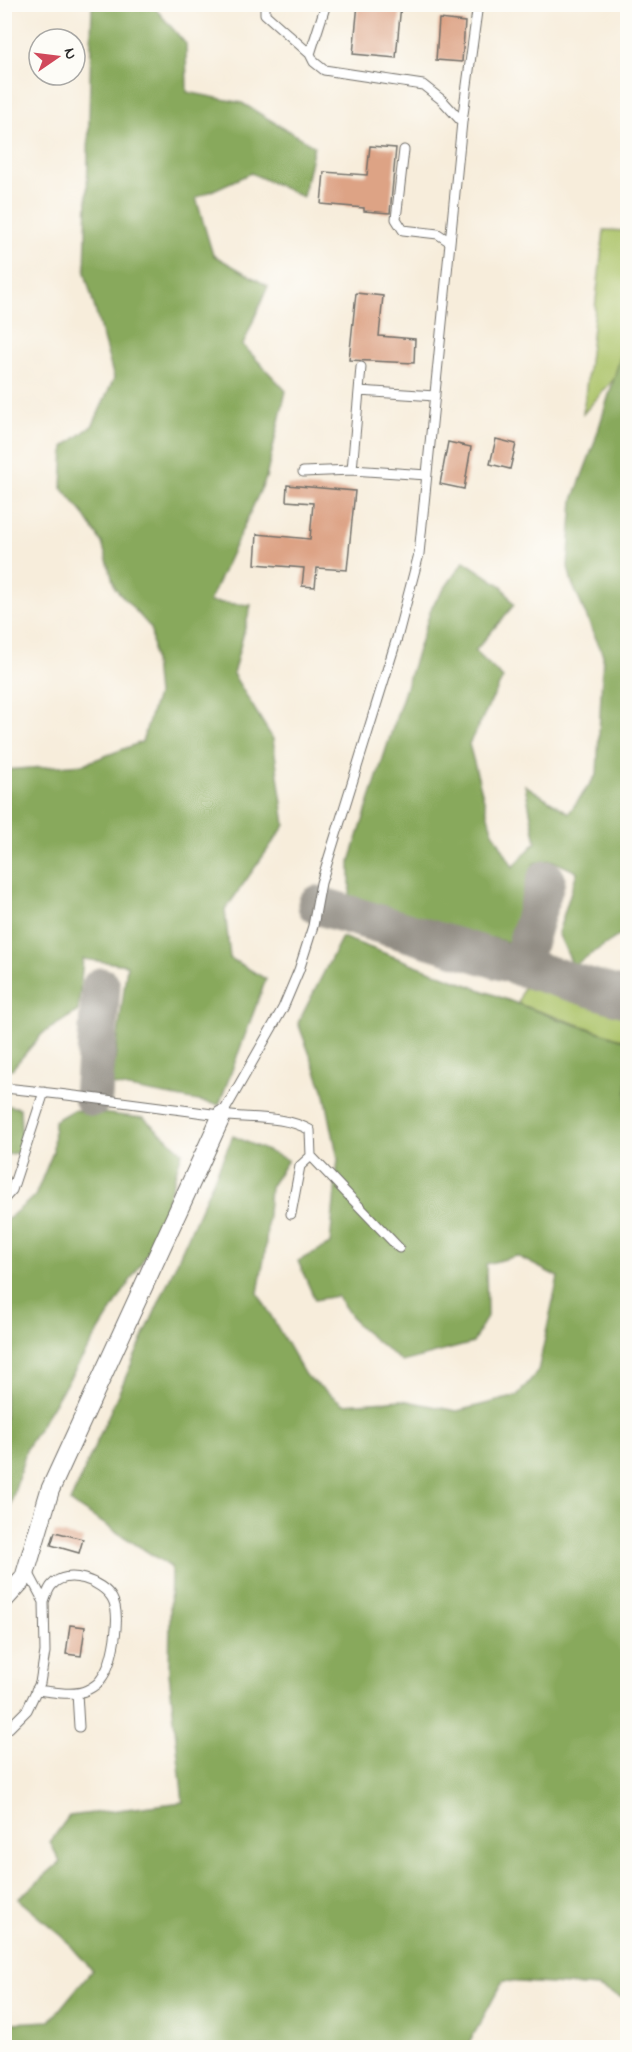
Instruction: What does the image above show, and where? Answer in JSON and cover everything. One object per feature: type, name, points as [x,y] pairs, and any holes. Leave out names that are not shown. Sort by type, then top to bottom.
[{"type":"street","points":[[4,1600],[24,1578],[50,1490],[222,1115]]},
{"type":"lane","points":[[265,4],[265,14],[310,54],[314,62],[324,70],[423,85],[442,100],[462,122]]},
{"type":"lane","points":[[310,54],[326,4]]},
{"type":"lane","points":[[222,1115],[283,1008],[299,970],[313,926],[321,883],[397,638],[419,554],[462,122],[478,4]]},
{"type":"lane","points":[[404,150],[396,219],[403,230],[438,234],[450,242]]},
{"type":"lane","points":[[352,470],[361,367]]},
{"type":"lane","points":[[359,391],[435,396]]},
{"type":"lane","points":[[303,472],[352,470],[427,475]]},
{"type":"lane","points":[[4,1088],[297,1123],[310,1130],[311,1156],[399,1248]]},
{"type":"lane","points":[[4,1199],[12,1190],[44,1092]]},
{"type":"lane","points":[[291,1214],[300,1166],[311,1156]]},
{"type":"lane","points":[[27,1570],[44,1602]]},
{"type":"lane","points":[[4,1729],[9,1728],[27,1710],[36,1690],[40,1683],[45,1652],[44,1602],[52,1585],[63,1579],[78,1577],[91,1580],[107,1592],[113,1600],[116,1624],[112,1651],[102,1679],[88,1690],[77,1693],[36,1690]]},
{"type":"lane","points":[[77,1693],[79,1727]]},
{"type":"green space","points":[[92,5],[155,5],[154,7],[186,44],[187,92],[242,103],[314,146],[303,197],[251,173],[196,198],[213,255],[268,286],[243,345],[286,391],[266,478],[209,602],[251,605],[233,674],[273,739],[285,825],[225,910],[230,958],[266,979],[219,1105],[112,1085],[127,965],[83,959],[78,1011],[43,1033],[12,1069],[5,1069],[5,770],[84,764],[142,742],[157,695],[151,628],[115,588],[102,543],[83,513],[62,488],[64,447],[93,425],[114,378],[85,273]]},
{"type":"green space","points":[[604,230],[627,231],[627,335],[615,378],[583,414]]},
{"type":"green space","points":[[627,335],[627,930],[573,966],[558,933],[577,872],[551,860],[534,863],[526,888],[527,920],[514,944],[492,938],[482,945],[383,921],[350,899],[350,861],[432,606],[464,561],[502,586],[514,605],[475,651],[503,678],[469,744],[492,830],[513,867],[536,842],[525,785],[569,813],[597,774],[603,655],[572,583],[568,567],[573,500],[594,444]]},
{"type":"green space","points":[[342,937],[555,1018],[627,1041],[627,2000],[598,1987],[503,1981],[467,2047],[5,2048],[4,2038],[10,2023],[50,2021],[92,1970],[63,1937],[18,1899],[60,1862],[50,1842],[69,1816],[183,1802],[169,1673],[171,1567],[70,1502],[233,1136],[288,1160],[270,1187],[265,1253],[258,1293],[305,1375],[343,1404],[402,1400],[457,1411],[517,1396],[538,1371],[558,1277],[517,1256],[486,1264],[487,1316],[473,1343],[402,1362],[358,1326],[337,1296],[315,1300],[298,1261],[330,1244],[338,1159],[325,1095],[298,1023]]},
{"type":"green space","points":[[524,985],[627,1016],[627,1041],[518,1004]]},
{"type":"green space","points":[[4,1105],[20,1108],[22,1152],[5,1155]]},
{"type":"green space","points":[[73,1110],[144,1118],[182,1152],[156,1239],[27,1447],[8,1514],[5,1514],[5,1221],[35,1196],[53,1152],[54,1121]]},
{"type":"building","points":[[358,4],[401,4],[396,58],[353,54]]},
{"type":"building","points":[[439,19],[465,22],[462,62],[436,60]]},
{"type":"building","points":[[370,146],[396,148],[390,213],[321,204],[324,172],[367,175]]},
{"type":"building","points":[[356,293],[383,296],[379,336],[415,339],[414,363],[349,360]]},
{"type":"building","points":[[496,439],[516,444],[510,469],[490,464]]},
{"type":"building","points":[[448,442],[471,447],[464,489],[440,484]]},
{"type":"building","points":[[287,485],[355,491],[347,570],[317,568],[315,587],[302,586],[304,568],[255,564],[257,534],[310,539],[313,503],[286,501]]},
{"type":"building","points":[[55,1532],[83,1539],[79,1553],[51,1545]]},
{"type":"building","points":[[70,1625],[85,1627],[81,1656],[66,1654]]},
{"type":"taxiway","points":[[520,967],[546,880]]},
{"type":"taxiway","points":[[317,905],[628,999]]},
{"type":"taxiway","points":[[93,1097],[101,987]]}]
